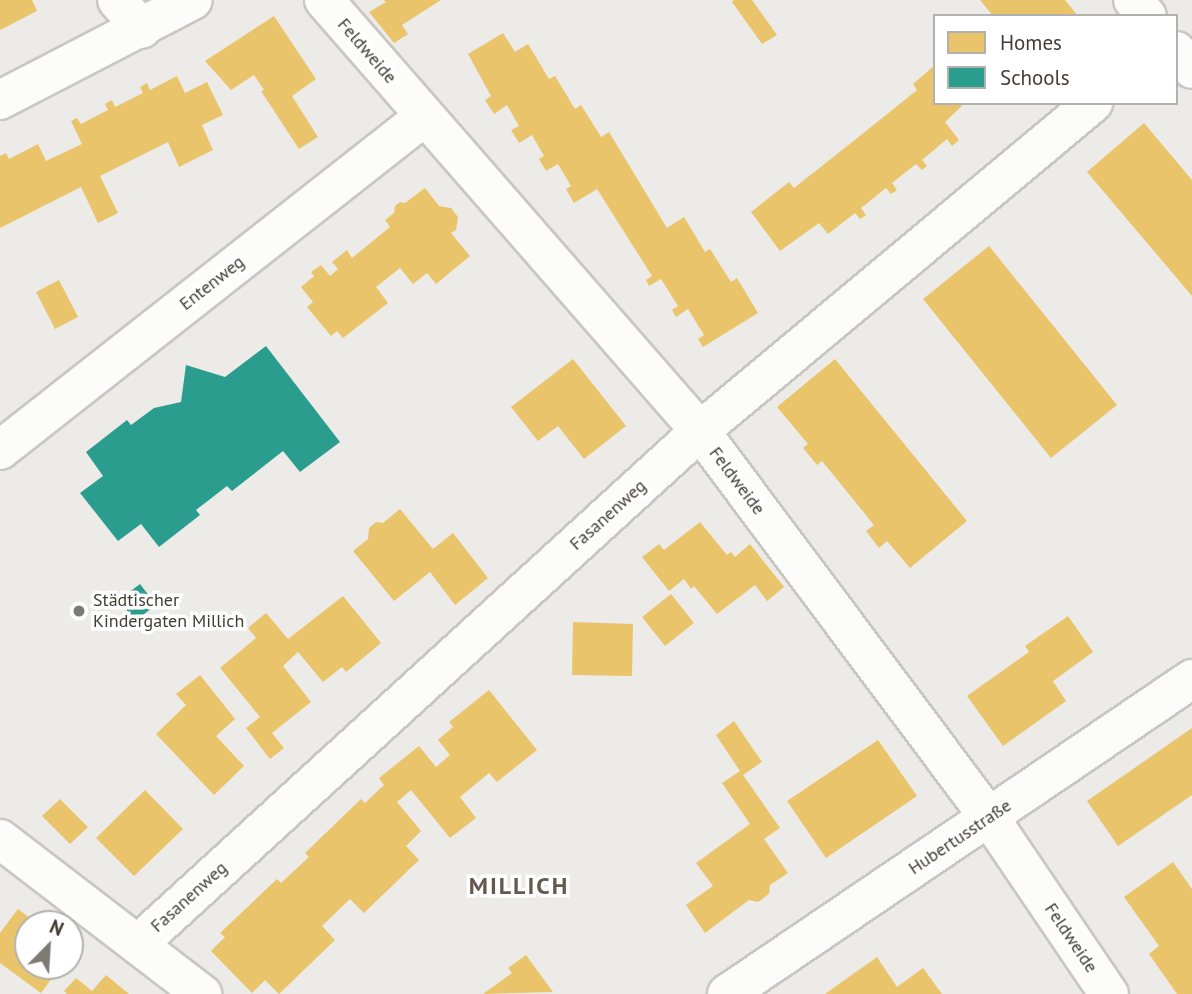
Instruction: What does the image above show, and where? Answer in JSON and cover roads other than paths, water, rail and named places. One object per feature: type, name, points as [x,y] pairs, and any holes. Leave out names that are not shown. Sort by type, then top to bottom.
[{"type":"street","points":[[117,0],[142,29]]},
{"type":"street","points":[[0,100],[142,29],[193,0]]},
{"type":"street","name":"Feldweide","points":[[324,0],[700,431],[989,817],[1109,994]]},
{"type":"street","points":[[1133,0],[1145,14]]},
{"type":"street","points":[[1178,53],[1192,69]]},
{"type":"street","name":"Fasanenweg","points":[[138,944],[700,431],[1091,105]]},
{"type":"street","name":"Entenweg","points":[[0,450],[424,117]]},
{"type":"street","name":"Hubertusstraße","points":[[727,994],[1192,680]]},
{"type":"street","points":[[0,839],[202,994]]},
{"type":"place","name":"Städtischer Kindergaten Millich","points":[[79,611]]},
{"type":"district","name":"MILLICH","points":[[519,886]]}]
